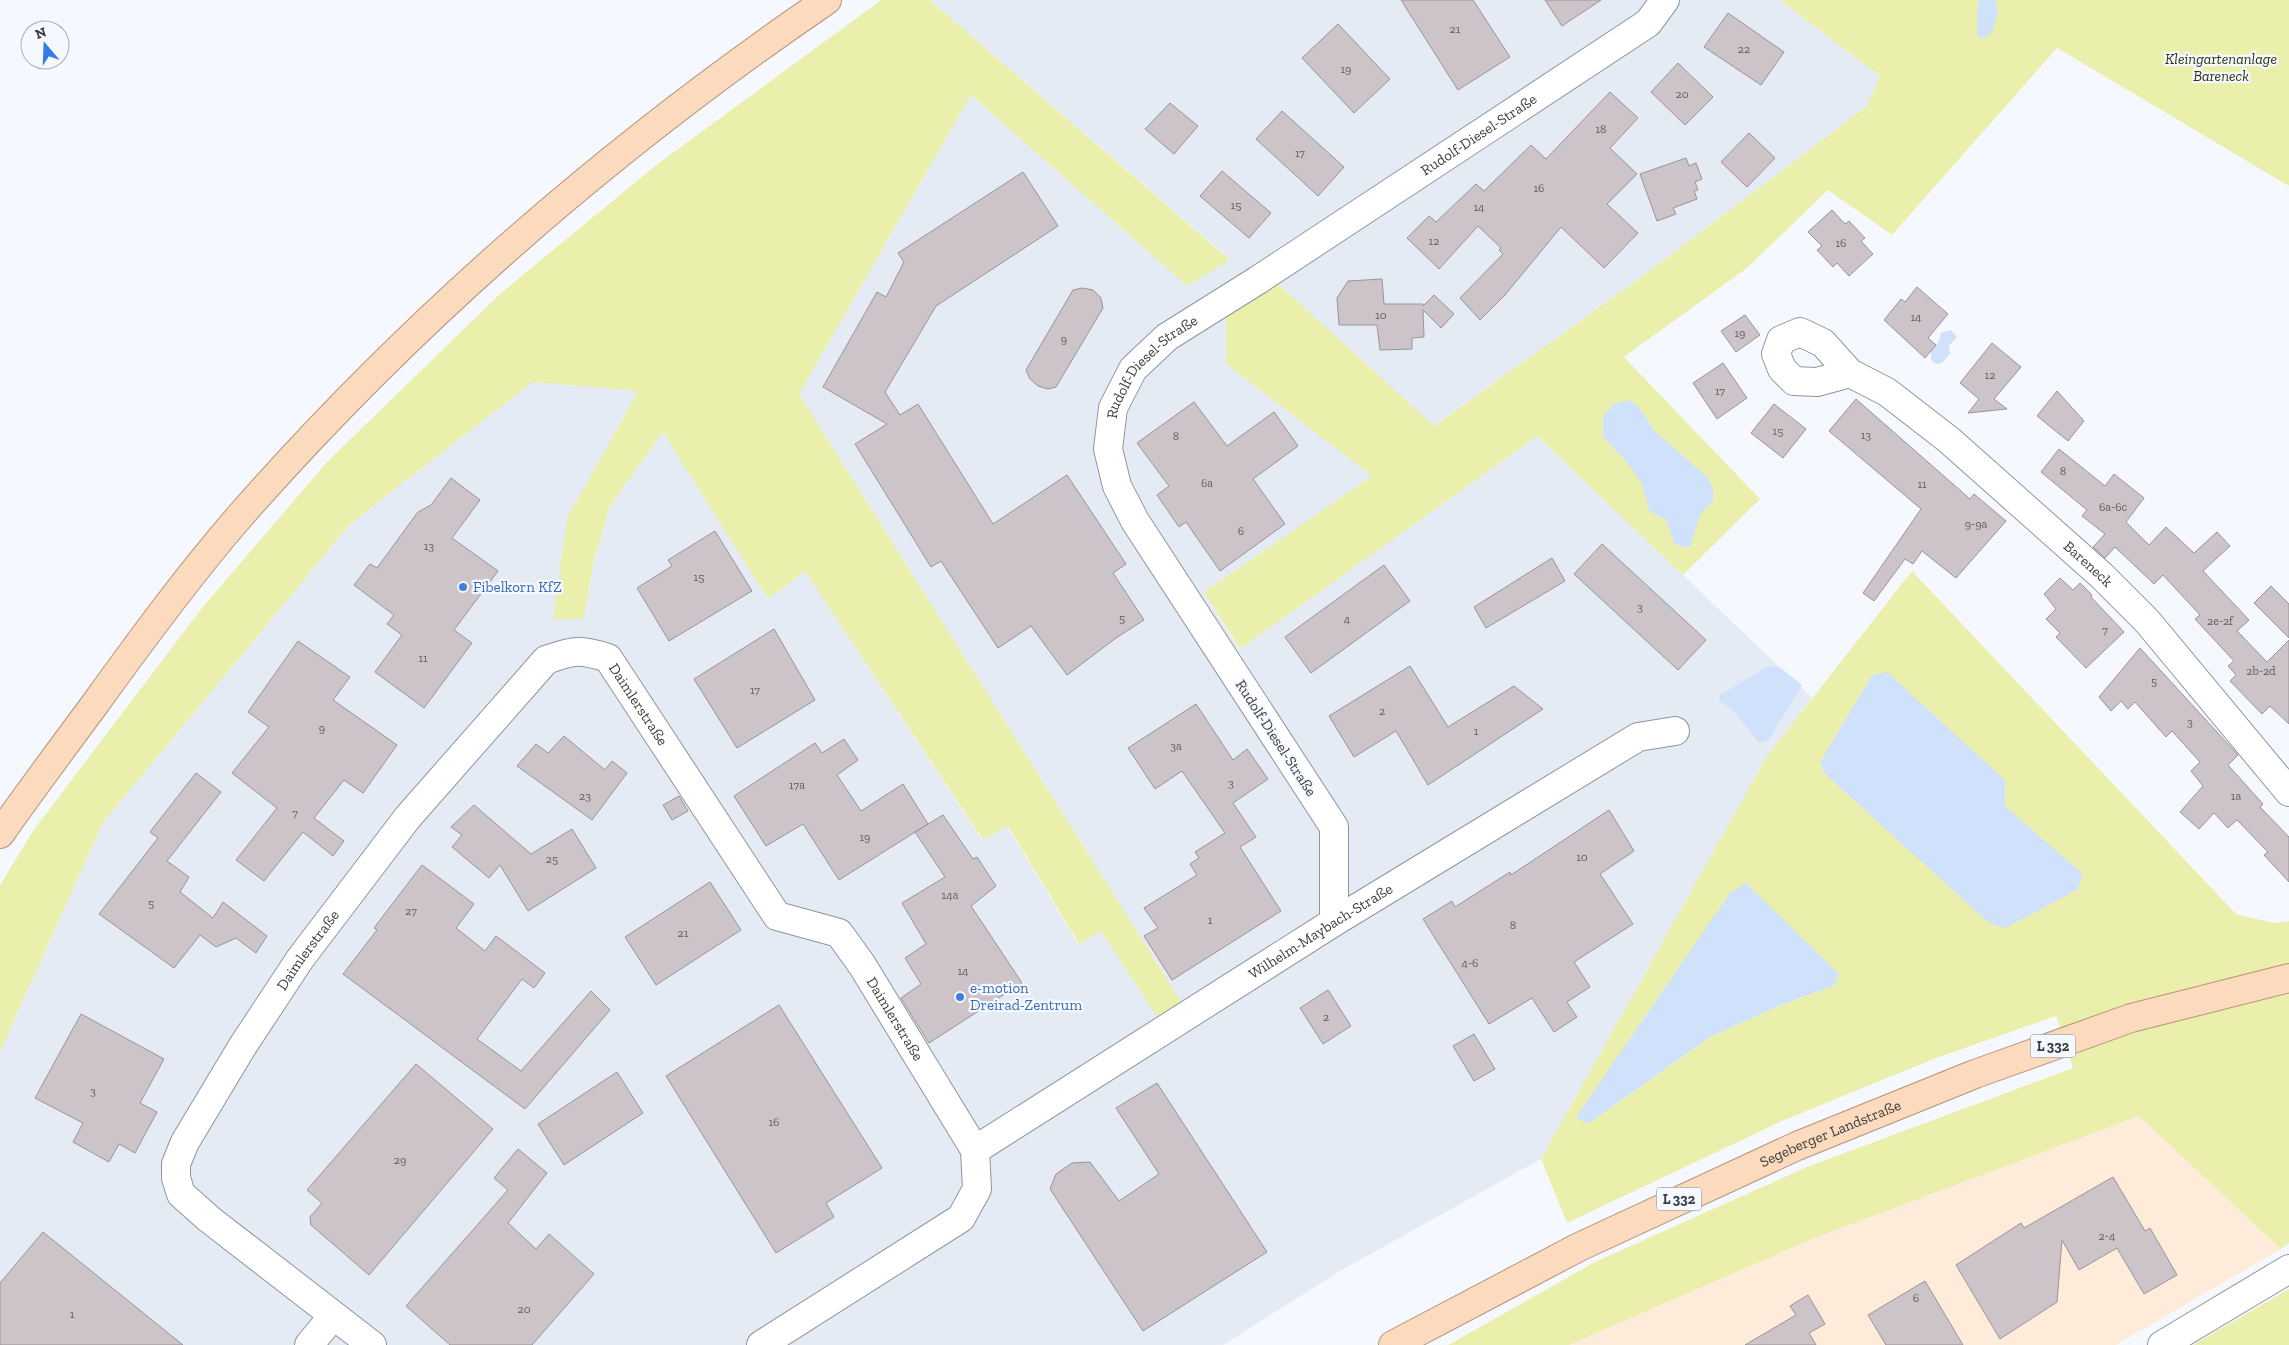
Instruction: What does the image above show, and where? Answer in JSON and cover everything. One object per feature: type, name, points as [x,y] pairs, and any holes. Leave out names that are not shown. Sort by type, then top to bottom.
[{"type":"main road","points":[[0,834],[168,603],[239,517],[342,405],[477,276],[582,185],[706,87],[827,0]]},
{"type":"main road","name":"Segeberger Landstraße","points":[[1393,1345],[1579,1247],[1797,1146],[1975,1074],[2131,1018],[2289,978]]},
{"type":"street","name":"Rudolf-Diesel-Straße","points":[[1334,922],[1334,827],[1135,521],[1116,486],[1108,450],[1113,408],[1133,369],[1167,337],[1258,280],[1648,23],[1666,0]]},
{"type":"street","name":"Bareneck","points":[[1850,374],[1887,392],[1949,440],[2102,576],[2147,621],[2289,792]]},
{"type":"street","name":"Daimlerstraße","points":[[372,1345],[209,1219],[181,1194],[176,1178],[176,1164],[185,1142],[242,1047],[295,967],[402,825],[546,660],[571,651],[585,650],[608,658],[777,916],[839,934],[862,965],[975,1150],[977,1189],[961,1218],[761,1345]]},
{"type":"street","name":"Wilhelm-Maybach-Straße","points":[[975,1150],[1334,922],[1638,738],[1675,731]]},
{"type":"street","points":[[2162,1345],[2289,1269]]},
{"type":"street","points":[[309,1345],[333,1316]]},
{"type":"shaded area","points":[[930,0],[1780,0],[1880,76],[1867,106],[1644,275],[1433,426],[1276,282],[1226,364],[1373,476],[1204,592],[1239,649],[1537,436],[1812,698],[1767,756],[1541,1159],[1340,1271],[1223,1345],[0,1345],[0,1052],[102,824],[350,524],[533,382],[638,391],[567,518],[584,617],[593,565],[610,506],[663,432],[768,599],[805,571],[982,840],[1007,826],[1078,944],[1101,931],[1159,1019],[1182,1003],[799,394],[971,95],[1187,286],[1230,259]]},
{"type":"shaded area","points":[[2139,1116],[2281,1249],[2116,1345],[1569,1345],[1817,1237]]},
{"type":"green space","points":[[881,0],[930,0],[1230,260],[1187,286],[971,95],[799,394],[1182,1003],[1159,1020],[1101,931],[1079,944],[1008,826],[983,840],[805,571],[768,599],[663,432],[610,506],[593,564],[584,618],[553,620],[567,518],[638,391],[533,382],[350,524],[102,824],[0,1052],[0,885],[35,828],[202,608],[328,461],[501,293],[655,166]]},
{"type":"green space","name":"Kleingartenanlage Bareneck","points":[[1780,0],[2289,0],[2289,186],[2057,48],[1892,235],[1828,190],[1747,268],[1624,357],[1760,499],[1683,575],[1537,436],[1240,649],[1204,592],[1372,476],[1226,364],[1226,313],[1276,282],[1434,426],[1644,275],[1867,106],[1880,76]]},
{"type":"green space","points":[[1912,571],[2236,914],[2273,923],[2289,921],[2289,1243],[2281,1249],[2139,1116],[1817,1237],[1569,1345],[1448,1345],[1595,1262],[1807,1167],[2073,1068],[2056,1016],[1936,1058],[1782,1121],[1567,1223],[1541,1159],[1767,756]],"holes":[[[1747,883],[1835,985],[1779,1006],[1710,1037],[1588,1124]]]},
{"type":"green space","points":[[2289,1289],[2289,1345],[2193,1345]]},
{"type":"water","points":[[1979,0],[1996,0],[1998,12],[1992,33],[1981,39],[1976,33]]},
{"type":"water","points":[[1951,330],[1957,337],[1949,346],[1950,354],[1942,363],[1936,364],[1931,360],[1931,351],[1939,341],[1941,333]]},
{"type":"water","points":[[1629,400],[1639,407],[1654,430],[1707,477],[1713,488],[1713,501],[1700,515],[1690,547],[1681,547],[1674,543],[1666,520],[1649,511],[1641,482],[1625,460],[1603,437],[1603,416],[1615,403]]},
{"type":"water","points":[[1769,666],[1782,669],[1802,685],[1769,739],[1759,743],[1733,710],[1719,701],[1720,695]]},
{"type":"water","points":[[1887,672],[2005,780],[2005,806],[2083,874],[2078,889],[2006,928],[1990,924],[1824,773],[1820,762],[1872,675]]},
{"type":"water","points":[[1746,883],[1839,974],[1835,985],[1779,1006],[1710,1037],[1588,1124],[1576,1117],[1730,893]]},
{"type":"building","points":[[1401,0],[1473,0],[1510,57],[1458,90]]},
{"type":"building","points":[[1545,0],[1601,0],[1562,26]]},
{"type":"building","points":[[1728,13],[1784,52],[1761,85],[1704,47]]},
{"type":"building","points":[[1338,24],[1390,79],[1354,113],[1302,58]]},
{"type":"building","points":[[1678,63],[1713,97],[1685,125],[1651,92]]},
{"type":"building","points":[[1610,92],[1638,118],[1610,148],[1637,174],[1607,204],[1638,233],[1604,268],[1561,227],[1505,295],[1480,320],[1460,298],[1503,254],[1499,250],[1501,248],[1478,226],[1439,269],[1407,238],[1429,216],[1436,222],[1476,184],[1484,191],[1531,145],[1546,159]]},
{"type":"building","points":[[1170,103],[1198,126],[1174,154],[1145,129]]},
{"type":"building","points":[[1282,111],[1344,167],[1318,196],[1256,139]]},
{"type":"building","points":[[1749,133],[1775,158],[1747,187],[1721,162]]},
{"type":"building","points":[[1686,158],[1689,166],[1696,163],[1702,179],[1695,182],[1698,190],[1694,191],[1697,199],[1673,208],[1676,214],[1657,221],[1640,174]]},
{"type":"building","points":[[1222,171],[1271,213],[1249,238],[1200,196]]},
{"type":"building","points":[[1023,172],[1058,226],[936,306],[885,392],[900,415],[918,404],[993,524],[1067,475],[1126,564],[1113,573],[1144,620],[1116,638],[1067,675],[1031,626],[998,648],[941,561],[931,567],[855,444],[887,424],[823,387],[877,292],[886,297],[904,262],[898,253]]},
{"type":"building","points":[[1832,210],[1845,224],[1849,221],[1865,238],[1861,241],[1873,254],[1849,276],[1837,263],[1833,267],[1817,250],[1822,246],[1808,232]]},
{"type":"building","points":[[1382,279],[1384,304],[1423,304],[1423,306],[1434,295],[1454,314],[1441,328],[1423,310],[1424,337],[1412,338],[1412,349],[1380,350],[1377,325],[1339,325],[1337,298],[1348,281]]},
{"type":"building","points":[[1917,287],[1948,314],[1928,338],[1936,345],[1925,358],[1884,320],[1901,299],[1905,302]]},
{"type":"building","points":[[1082,288],[1093,290],[1101,298],[1103,308],[1056,387],[1048,389],[1038,386],[1030,379],[1026,370],[1073,290]]},
{"type":"building","points":[[1745,315],[1760,335],[1736,352],[1721,331]]},
{"type":"building","points":[[1992,343],[2021,367],[1994,399],[2007,409],[1968,413],[1979,399],[1960,383]]},
{"type":"building","points":[[1723,363],[1747,398],[1717,419],[1693,383]]},
{"type":"building","points":[[2057,391],[2084,421],[2068,441],[2037,416]]},
{"type":"building","points":[[1856,399],[1970,499],[1974,494],[2006,521],[1956,578],[1922,551],[1913,564],[1905,559],[1874,601],[1863,593],[1921,509],[1829,431]]},
{"type":"building","points":[[1194,402],[1227,446],[1274,412],[1298,446],[1253,479],[1285,524],[1220,571],[1186,522],[1179,527],[1157,495],[1169,486],[1137,443]]},
{"type":"building","points":[[1774,404],[1806,429],[1783,458],[1751,433]]},
{"type":"building","points":[[2059,449],[2105,486],[2114,474],[2144,498],[2126,522],[2149,545],[2166,527],[2194,553],[2217,532],[2230,546],[2203,571],[2249,620],[2237,631],[2267,662],[2289,640],[2289,724],[2270,706],[2262,714],[2230,681],[2236,675],[2228,666],[2234,661],[2195,619],[2200,615],[2163,575],[2154,584],[2115,547],[2105,558],[2093,547],[2105,534],[2082,516],[2087,510],[2041,472]]},
{"type":"building","points":[[451,478],[480,500],[452,538],[498,571],[454,630],[472,643],[424,708],[375,672],[402,635],[387,624],[394,615],[354,585],[370,564],[377,568],[418,512],[431,505]]},
{"type":"building","points":[[715,531],[752,591],[669,641],[637,588],[672,566],[668,560]]},
{"type":"building","points":[[1602,544],[1706,640],[1678,670],[1574,574]]},
{"type":"building","points":[[1552,558],[1565,581],[1486,628],[1474,607]]},
{"type":"building","points":[[1384,565],[1410,601],[1311,673],[1285,637]]},
{"type":"building","points":[[2060,578],[2073,590],[2080,583],[2124,632],[2086,668],[2056,637],[2060,633],[2046,619],[2056,609],[2044,594]]},
{"type":"building","points":[[2271,586],[2289,604],[2289,638],[2254,603]]},
{"type":"building","points":[[774,629],[815,700],[737,748],[694,679]]},
{"type":"building","points":[[298,641],[350,677],[333,700],[397,745],[363,793],[344,780],[314,818],[344,841],[333,856],[303,832],[264,881],[236,860],[277,808],[232,773],[269,727],[248,712]]},
{"type":"building","points":[[2140,648],[2238,755],[2228,765],[2263,804],[2260,807],[2289,837],[2289,882],[2264,855],[2268,852],[2237,820],[2228,828],[2214,813],[2199,829],[2180,812],[2203,786],[2191,771],[2200,762],[2172,731],[2166,737],[2135,702],[2128,709],[2121,701],[2111,711],[2099,697]]},
{"type":"building","points":[[1410,666],[1448,727],[1514,686],[1543,709],[1428,785],[1396,731],[1354,757],[1329,716]]},
{"type":"building","points":[[1196,704],[1233,760],[1247,749],[1268,779],[1233,803],[1256,837],[1240,847],[1281,911],[1172,980],[1144,936],[1158,928],[1144,908],[1197,875],[1190,864],[1199,858],[1195,852],[1225,833],[1182,771],[1155,789],[1128,748]]},
{"type":"building","points":[[564,736],[605,770],[612,761],[627,773],[592,820],[517,766],[536,744],[548,753]]},
{"type":"building","points":[[844,739],[858,760],[837,775],[861,811],[903,784],[928,824],[839,880],[803,824],[766,846],[734,796],[815,743],[822,753]]},
{"type":"building","points":[[196,773],[221,792],[167,861],[189,877],[180,892],[213,918],[223,902],[267,936],[256,953],[236,938],[216,947],[200,935],[174,968],[99,914],[158,838],[150,832]]},
{"type":"building","points":[[679,796],[688,811],[672,820],[663,805]]},
{"type":"building","points":[[474,805],[531,854],[572,829],[596,868],[528,911],[500,865],[489,878],[452,847],[462,835],[451,827]]},
{"type":"building","points":[[1609,810],[1634,851],[1600,874],[1633,924],[1574,962],[1590,987],[1567,1002],[1577,1017],[1554,1032],[1532,998],[1489,1024],[1423,919],[1452,901],[1455,907],[1510,872],[1511,875]]},
{"type":"building","points":[[943,815],[973,859],[977,857],[996,886],[971,906],[1022,983],[929,1043],[901,998],[921,984],[905,958],[926,944],[902,903],[945,877],[915,832]]},
{"type":"building","points":[[422,865],[474,904],[456,928],[485,951],[496,936],[545,973],[534,988],[522,979],[477,1039],[521,1071],[591,991],[610,1010],[525,1109],[343,974],[377,930],[374,928]]},
{"type":"building","points":[[710,882],[741,930],[656,985],[625,937]]},
{"type":"building","points":[[1328,990],[1351,1026],[1323,1044],[1300,1008]]},
{"type":"building","points":[[779,1005],[882,1168],[826,1203],[834,1217],[776,1253],[666,1076]]},
{"type":"building","points":[[81,1014],[164,1059],[140,1103],[157,1112],[135,1153],[119,1144],[109,1162],[73,1142],[83,1123],[35,1098]]},
{"type":"building","points":[[1474,1034],[1495,1069],[1474,1081],[1453,1046]]},
{"type":"building","points":[[416,1064],[493,1129],[369,1275],[311,1225],[310,1217],[322,1203],[307,1190]]},
{"type":"building","points":[[617,1072],[643,1113],[564,1165],[538,1124]]},
{"type":"building","points":[[1157,1083],[1267,1252],[1143,1331],[1050,1189],[1056,1174],[1072,1163],[1090,1162],[1119,1201],[1159,1174],[1116,1108]]},
{"type":"building","points":[[518,1149],[547,1173],[508,1223],[536,1249],[549,1234],[594,1274],[532,1345],[450,1345],[406,1306],[508,1190],[494,1178]]},
{"type":"building","points":[[2113,1177],[2145,1231],[2150,1228],[2177,1275],[2144,1294],[2117,1248],[2079,1270],[2062,1240],[2057,1302],[2000,1339],[1956,1265],[2021,1223],[2024,1228]]},
{"type":"building","points":[[43,1232],[183,1345],[0,1345],[0,1283]]},
{"type":"building","points":[[1925,1281],[1963,1345],[1886,1345],[1868,1315]]},
{"type":"building","points":[[1808,1295],[1825,1324],[1809,1333],[1816,1345],[1745,1345],[1796,1315],[1790,1306]]},
{"type":"place","name":"Fibelkorn KfZ","points":[[463,587]]},
{"type":"place","name":"e-motion Dreirad-Zentrum","points":[[960,997]]}]
